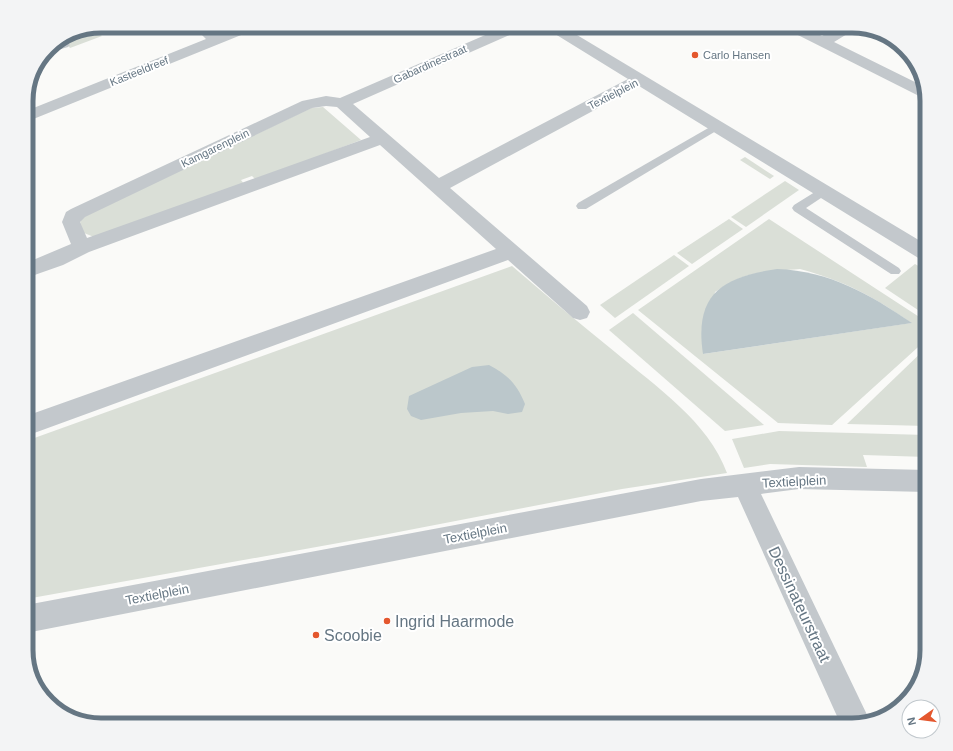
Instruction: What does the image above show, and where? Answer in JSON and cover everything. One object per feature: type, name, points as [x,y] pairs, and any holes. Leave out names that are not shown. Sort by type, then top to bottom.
[{"type":"street","points":[[208,33],[216,40]]},
{"type":"street","name":"Kasteeldreef","points":[[33,114],[234,33]]},
{"type":"street","name":"Gabardinestraat","points":[[342,103],[502,33]]},
{"type":"street","points":[[564,33],[640,79]]},
{"type":"street","points":[[805,33],[919,90]]},
{"type":"street","points":[[822,42],[838,33]]},
{"type":"street","name":"Textielplein","points":[[437,187],[640,79],[920,250]]},
{"type":"street","name":"Kamgarenplein","points":[[82,247],[71,222],[73,217],[78,213],[308,104],[326,101],[342,103]]},
{"type":"street","points":[[342,103],[381,139],[580,312]]},
{"type":"street","points":[[33,268],[56,260],[82,247],[381,139]]},
{"type":"street","points":[[33,423],[510,252]]},
{"type":"street","name":"Textielplein","points":[[33,618],[701,490],[799,478],[920,481]]},
{"type":"street","name":"Dessinateurstraat","points":[[744,484],[853,718]]},
{"type":"lane","points":[[61,47],[65,45]]},
{"type":"lane","points":[[582,206],[716,126]]},
{"type":"lane","points":[[823,191],[798,208],[895,271]]},
{"type":"shaded area","points":[[99,33],[102,36],[70,48],[66,43],[79,37],[88,34]]},
{"type":"shaded area","points":[[323,107],[361,140],[256,180],[252,176],[241,180],[244,184],[94,237],[84,233],[80,224],[81,218],[311,108]]},
{"type":"shaded area","points":[[745,157],[774,176],[770,179],[740,160]]},
{"type":"shaded area","points":[[785,181],[799,190],[746,227],[731,217]]},
{"type":"shaded area","points":[[729,219],[743,229],[692,264],[677,253]]},
{"type":"shaded area","points":[[769,219],[920,317],[920,345],[832,425],[778,423],[638,310]],"holes":[[[800,269],[831,279],[871,297],[911,323],[703,354],[715,292],[726,285],[756,273]]]},
{"type":"shaded area","points":[[674,255],[689,266],[615,318],[600,305]]},
{"type":"shaded area","points":[[915,264],[920,267],[920,311],[885,288]]},
{"type":"shaded area","points":[[512,266],[679,406],[707,437],[718,454],[727,473],[622,489],[383,535],[33,598],[33,438]]},
{"type":"shaded area","points":[[777,269],[814,274],[832,279],[864,294],[912,323],[703,354],[701,333],[703,317],[708,303],[716,292],[727,284],[741,277]]},
{"type":"shaded area","points":[[633,313],[764,425],[725,431],[609,330]]},
{"type":"shaded area","points":[[920,354],[920,426],[847,424]]},
{"type":"shaded area","points":[[489,365],[507,376],[519,391],[525,404],[522,412],[508,414],[493,411],[461,413],[421,420],[411,416],[407,409],[409,396],[472,367]]},
{"type":"shaded area","points":[[779,431],[920,435],[920,457],[863,455],[867,467],[770,464],[744,468],[732,439]]},
{"type":"place","name":"Carlo Hansen","points":[[695,55]]},
{"type":"place","name":"Ingrid Haarmode","points":[[387,621]]},
{"type":"place","name":"Scoobie","points":[[316,635]]}]
